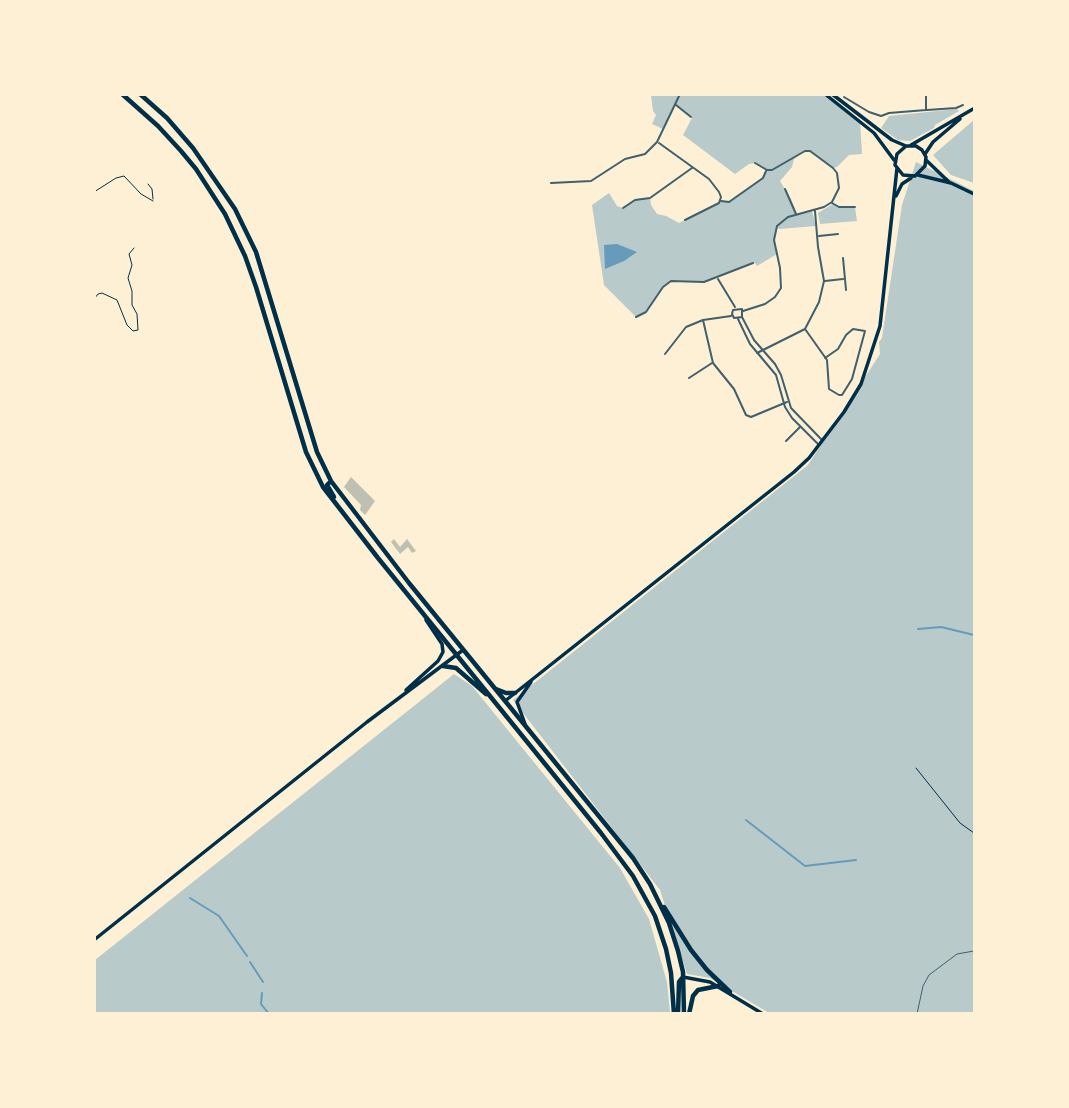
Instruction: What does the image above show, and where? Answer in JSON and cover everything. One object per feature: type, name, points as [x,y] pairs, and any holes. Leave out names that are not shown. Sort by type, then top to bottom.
[{"type":"highway","points":[[122,94],[158,126],[196,169],[225,214],[245,257],[306,452],[323,487],[633,876],[655,916],[671,973],[676,1013]]},
{"type":"highway","points":[[140,94],[167,118],[206,163],[235,209],[256,252],[317,452],[331,481],[409,583],[633,859],[691,950],[730,992]]},
{"type":"highway","points":[[245,257],[256,252]]},
{"type":"highway","points":[[331,481],[328,486],[349,521]]},
{"type":"highway","points":[[443,666],[456,668],[490,696]]},
{"type":"highway","points":[[495,689],[506,693],[515,692]]},
{"type":"highway","points":[[498,706],[505,701]]},
{"type":"highway","points":[[657,897],[671,931],[683,976],[687,1013]]},
{"type":"highway","points":[[671,973],[683,976]]},
{"type":"highway","points":[[676,1013],[679,982],[683,976]]},
{"type":"highway","points":[[687,1013],[698,990],[718,986]]},
{"type":"main road","points":[[505,701],[794,472],[821,443],[861,384],[874,349],[884,295],[897,168],[895,161],[874,133],[825,94]]},
{"type":"main road","points":[[832,94],[887,137],[920,149],[925,154],[924,169],[900,187],[894,200]]},
{"type":"main road","points":[[895,161],[898,152],[974,108]]},
{"type":"main road","points":[[925,154],[933,142],[974,108]]},
{"type":"main road","points":[[926,160],[951,183]]},
{"type":"main road","points":[[897,168],[903,175],[951,183],[975,194]]},
{"type":"main road","points":[[400,697],[421,674],[438,661],[443,652],[442,644],[424,615]]},
{"type":"main road","points":[[94,940],[463,650]]},
{"type":"main road","points":[[528,729],[517,702],[534,678]]},
{"type":"main road","points":[[683,976],[704,979],[763,1013]]},
{"type":"street","points":[[551,183],[591,181],[625,159],[645,154],[657,142],[680,94]]},
{"type":"street","points":[[926,94],[926,110]]},
{"type":"street","points":[[844,97],[876,116],[956,108],[963,104]]},
{"type":"street","points":[[676,105],[691,117]]},
{"type":"street","points":[[657,142],[715,185],[721,201]]},
{"type":"street","points":[[735,308],[743,311],[765,304],[775,297],[781,288],[774,233],[781,221],[815,211],[832,202],[839,188],[837,173],[810,151],[805,151],[772,170],[755,163]]},
{"type":"street","points":[[623,208],[635,200],[650,198],[693,167]]},
{"type":"street","points":[[685,220],[721,201],[729,202],[763,178],[767,170]]},
{"type":"street","points":[[785,189],[797,215]]},
{"type":"street","points":[[832,202],[839,207],[855,207]]},
{"type":"street","points":[[757,353],[805,329],[819,302],[824,281],[815,211]]},
{"type":"street","points":[[818,236],[838,234]]},
{"type":"street","points":[[843,258],[846,290]]},
{"type":"street","points":[[636,317],[646,312],[663,287],[671,281],[704,282],[753,263]]},
{"type":"street","points":[[718,277],[735,308]]},
{"type":"street","points":[[824,281],[845,279]]},
{"type":"street","points":[[732,315],[735,308]]},
{"type":"street","points":[[743,311],[742,317],[781,375],[788,402],[821,443]]},
{"type":"street","points":[[665,354],[686,327],[703,320],[732,315],[738,319],[757,353],[776,375],[784,403],[792,418],[821,443]]},
{"type":"street","points":[[738,319],[742,317]]},
{"type":"street","points":[[703,320],[713,363],[734,389],[748,417],[788,402]]},
{"type":"street","points":[[805,329],[828,363],[829,389],[842,395],[852,379],[867,333],[853,329],[838,349],[825,358]]},
{"type":"street","points":[[689,378],[713,363]]},
{"type":"street","points":[[786,441],[800,427]]},
{"type":"lane","points":[[917,1013],[923,986],[929,975],[957,954],[975,951]]},
{"type":"path","points":[[94,192],[124,176],[141,194],[153,201],[152,190],[148,184]]},
{"type":"path","points":[[94,299],[97,294],[102,293],[117,300],[127,325],[134,331],[138,330],[128,278],[132,265],[129,254],[134,247]]},
{"type":"path","points":[[94,306],[94,327]]},
{"type":"path","points":[[916,768],[960,823],[975,833]]},
{"type":"shaded area","points":[[651,95],[825,95],[860,121],[862,154],[849,155],[833,168],[810,151],[801,153],[780,181],[797,215],[812,211],[816,226],[777,227],[774,240],[777,254],[757,266],[755,263],[704,282],[671,281],[663,287],[646,312],[636,317],[604,285],[592,205],[609,193],[617,206],[623,208],[635,200],[650,198],[657,214],[679,223],[721,201],[729,202],[763,178],[766,170],[755,163],[735,174],[683,135],[692,118],[675,105],[663,129],[652,124],[656,115]]},
{"type":"shaded area","points":[[957,109],[959,111],[910,141],[898,140],[881,128],[889,116]]},
{"type":"shaded area","points":[[974,120],[974,183],[951,175],[933,155]]},
{"type":"shaded area","points":[[916,162],[974,191],[974,1013],[769,1013],[710,978],[687,974],[660,890],[513,700],[808,465],[880,354],[879,342],[882,338],[902,205]]},
{"type":"shaded area","points":[[833,204],[839,207],[855,207],[857,221],[820,224],[818,213]]},
{"type":"shaded area","points":[[454,674],[472,686],[620,868],[649,919],[667,982],[670,1013],[95,1013],[95,960]]},
{"type":"water","points":[[617,244],[637,252],[605,269],[604,245]]},
{"type":"building","points":[[351,477],[375,501],[365,515],[360,510],[361,505],[344,487]]},
{"type":"building","points":[[394,539],[400,547],[407,539],[416,551],[412,553],[408,547],[400,554],[391,542]]},
{"type":"waterway","points":[[918,629],[941,627],[974,635]]},
{"type":"waterway","points":[[746,820],[805,866],[856,860]]},
{"type":"waterway","points":[[190,898],[219,916],[247,956]]},
{"type":"waterway","points":[[250,962],[263,982]]},
{"type":"waterway","points":[[262,993],[261,1004],[269,1014]]}]
